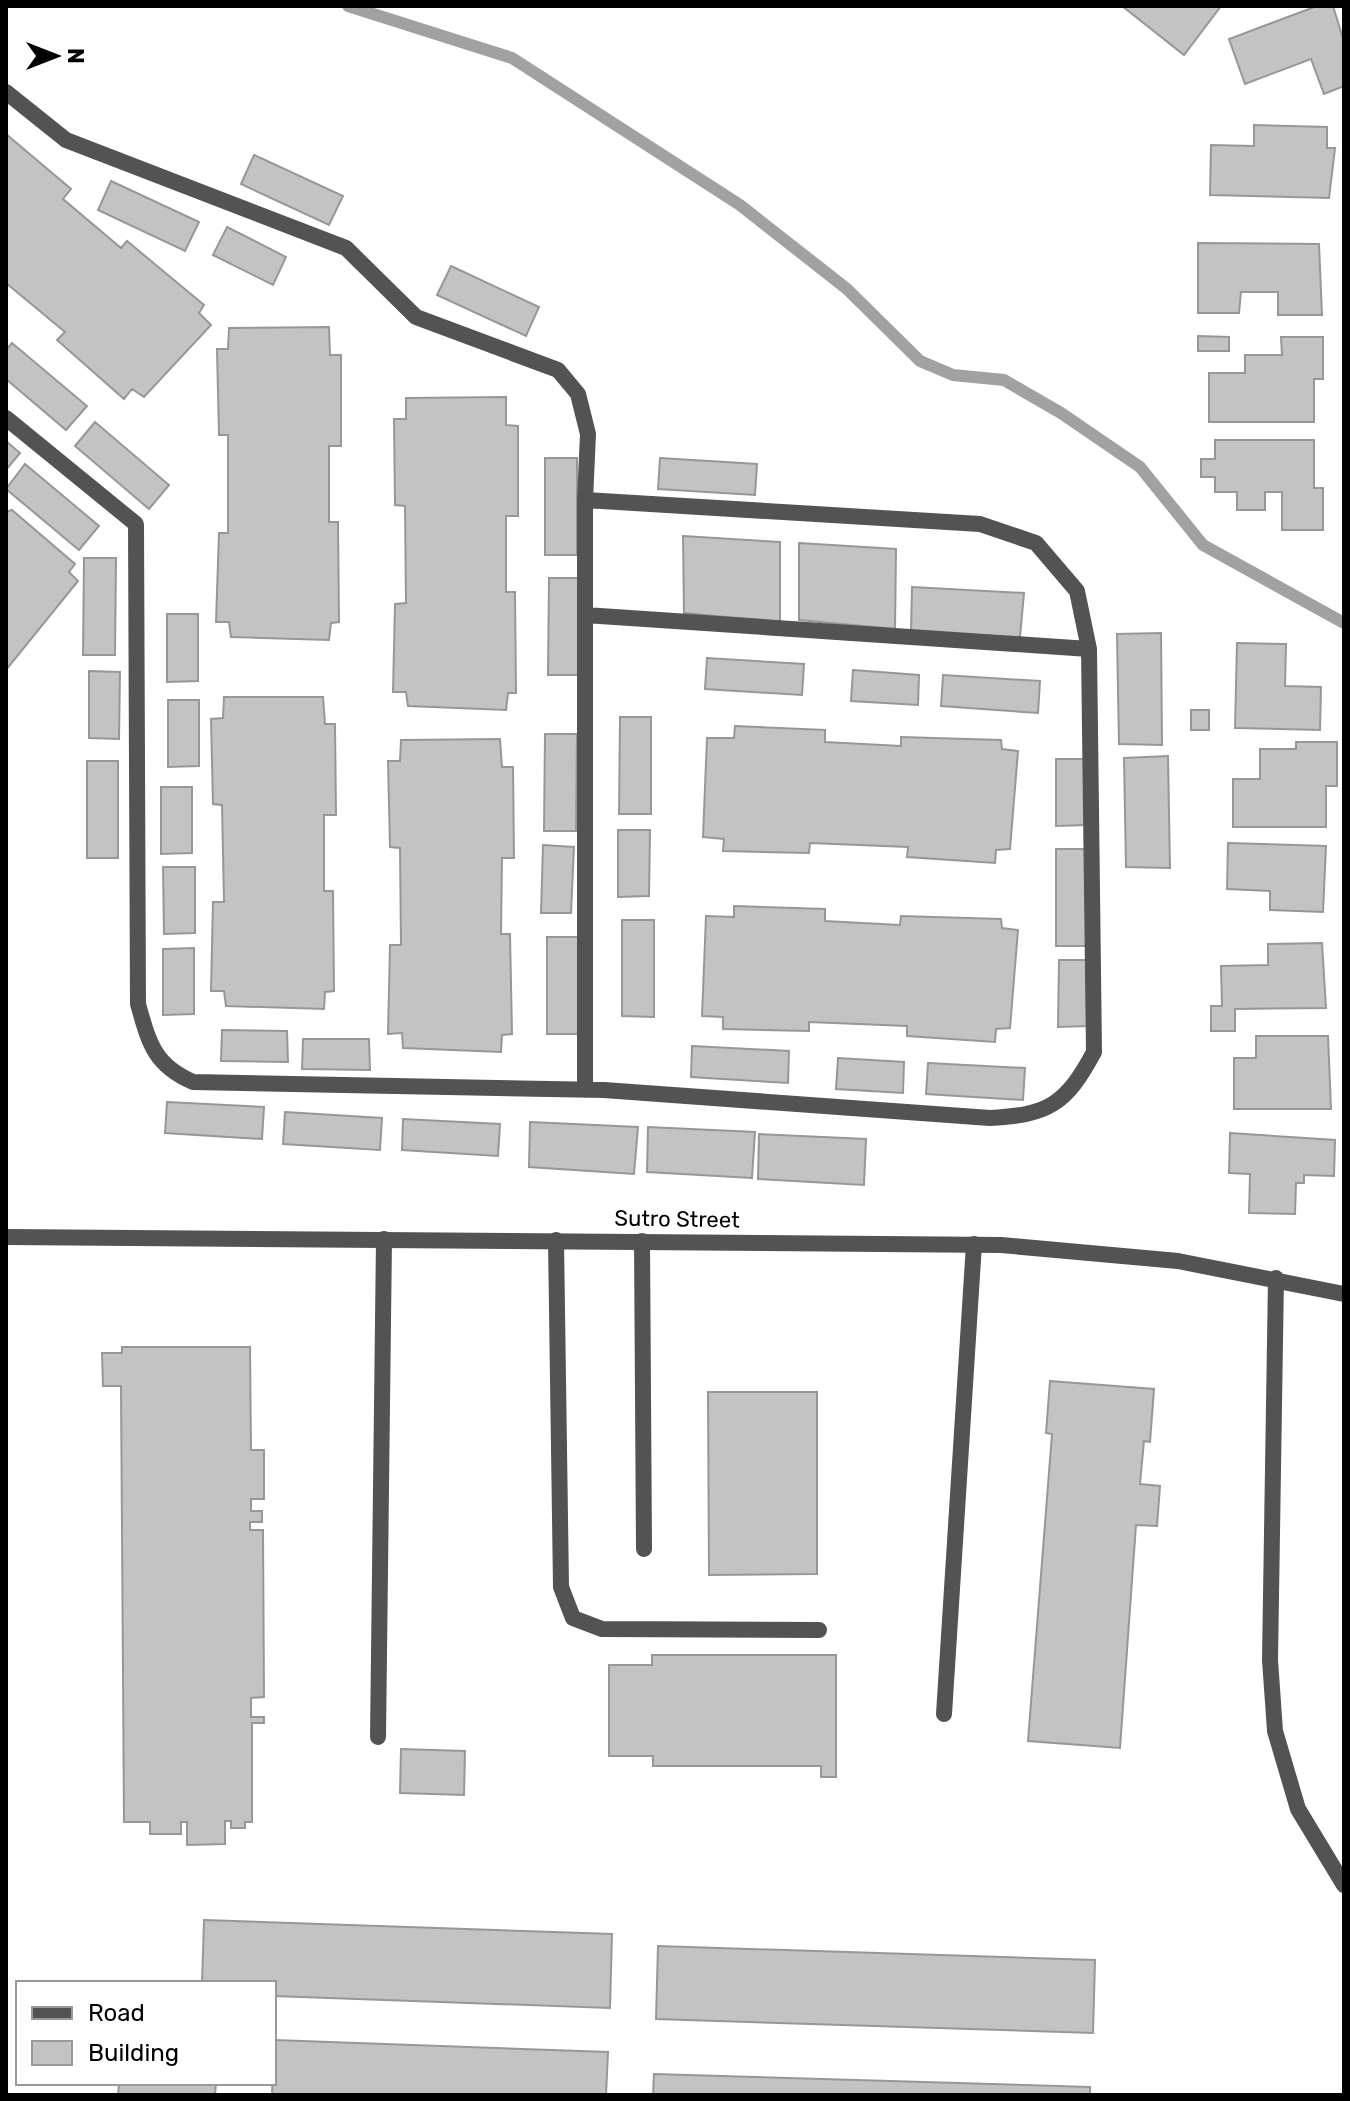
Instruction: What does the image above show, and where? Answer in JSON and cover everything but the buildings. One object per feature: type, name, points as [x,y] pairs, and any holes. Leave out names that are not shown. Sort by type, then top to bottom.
[{"type":"street","points":[[6,92],[66,140],[346,248],[416,317],[558,370],[578,394],[588,434],[585,500],[585,1090]]},
{"type":"street","points":[[6,418],[136,524],[138,1004],[150,1044],[169,1071],[193,1082],[585,1090],[990,1118],[1031,1116],[1075,1088],[1094,1052],[1089,649],[1077,591],[1047,555],[1036,543],[980,524],[585,500]]},
{"type":"street","points":[[585,615],[1089,649]]},
{"type":"street","name":"Sutro Street","points":[[6,1237],[974,1244],[1091,1251],[1276,1278],[1344,1293]]},
{"type":"street","points":[[378,1737],[384,1239]]},
{"type":"street","points":[[556,1240],[561,1587],[573,1618],[602,1629],[819,1630]]},
{"type":"street","points":[[642,1241],[644,1549]]},
{"type":"street","points":[[944,1714],[974,1244]]},
{"type":"street","points":[[1276,1278],[1270,1660],[1275,1731],[1298,1809],[1344,1885]]},
{"type":"waterway","points":[[348,6],[512,58],[740,205],[847,289],[920,361],[953,375],[1004,380],[1061,413],[1140,467],[1203,545],[1344,623]]}]
